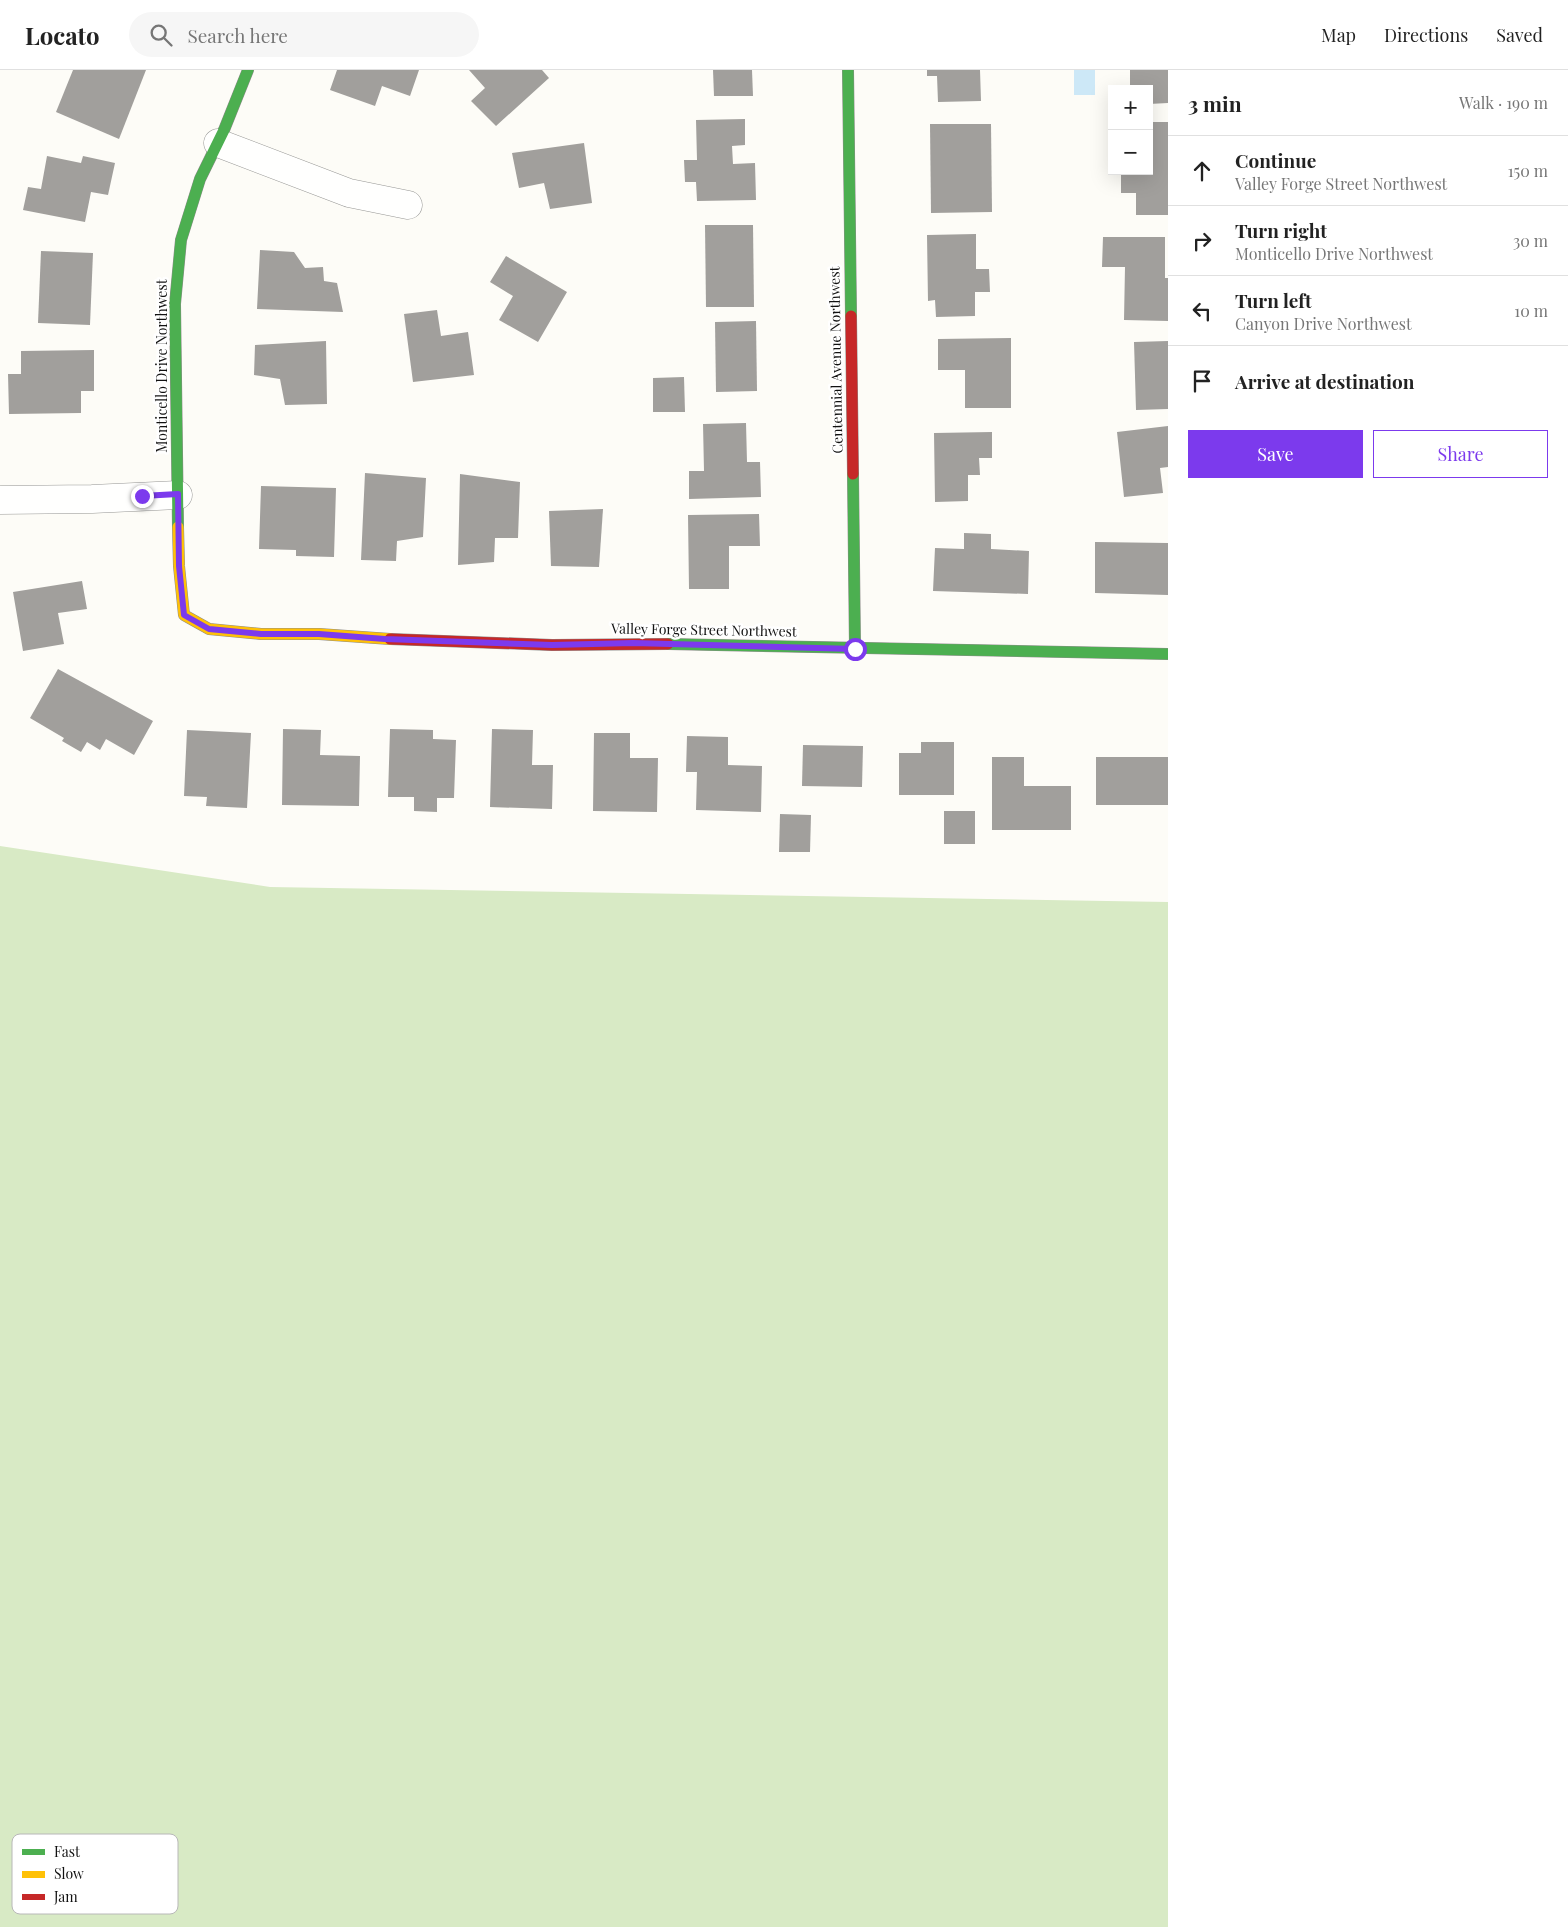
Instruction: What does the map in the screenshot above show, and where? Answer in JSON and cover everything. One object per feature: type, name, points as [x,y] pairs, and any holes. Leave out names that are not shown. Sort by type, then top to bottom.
[{"type":"street","name":"Monticello Drive Northwest","points":[[184,615],[179,566],[175,304],[181,240],[200,179],[218,143],[248,70]]},
{"type":"street","name":"Centennial Avenue Northwest","points":[[848,70],[855,649]]},
{"type":"street","points":[[218,143],[349,193],[408,204]]},
{"type":"street","points":[[0,500],[92,500],[178,494]]},
{"type":"street","name":"Valley Forge Street Northwest","points":[[184,615],[209,629],[261,634],[319,634],[385,639],[552,645],[633,643],[1168,654]]},
{"type":"green space","points":[[0,846],[270,887],[1168,902],[1168,1927],[0,1927]]},
{"type":"water","points":[[1074,70],[1095,70],[1095,95],[1074,95]]},
{"type":"building","points":[[73,70],[146,70],[119,139],[56,112]]},
{"type":"building","points":[[337,70],[419,70],[410,96],[382,86],[375,106],[330,90]]},
{"type":"building","points":[[469,70],[542,70],[549,78],[496,126],[471,101],[485,88]]},
{"type":"building","points":[[713,70],[752,70],[753,96],[714,96]]},
{"type":"building","points":[[927,70],[980,70],[981,101],[938,102],[937,76],[927,76]]},
{"type":"building","points":[[1130,70],[1168,70],[1168,103],[1153,104],[1153,85],[1130,85]]},
{"type":"building","points":[[745,119],[745,145],[732,146],[733,164],[755,163],[756,200],[697,201],[696,182],[685,182],[684,160],[697,160],[696,120]]},
{"type":"building","points":[[1153,122],[1168,122],[1168,215],[1136,215],[1136,193],[1121,193],[1121,175],[1153,175]]},
{"type":"building","points":[[930,124],[991,124],[992,212],[931,213]]},
{"type":"building","points":[[584,143],[592,203],[550,209],[544,183],[519,188],[512,153]]},
{"type":"building","points":[[47,156],[81,163],[83,156],[115,163],[108,195],[91,192],[85,222],[23,210],[28,187],[41,189]]},
{"type":"building","points":[[705,225],[753,225],[754,307],[706,307]]},
{"type":"building","points":[[976,234],[976,269],[989,269],[990,292],[975,292],[975,316],[936,317],[935,300],[928,301],[927,235]]},
{"type":"building","points":[[1103,237],[1165,237],[1165,278],[1168,278],[1168,321],[1124,320],[1125,267],[1102,267]]},
{"type":"building","points":[[260,250],[294,252],[305,268],[323,267],[324,281],[337,283],[343,312],[257,309]]},
{"type":"building","points":[[41,251],[93,253],[90,325],[38,323]]},
{"type":"building","points":[[506,256],[567,292],[538,342],[499,320],[513,296],[490,282]]},
{"type":"building","points":[[437,310],[441,336],[468,332],[474,375],[413,382],[404,314]]},
{"type":"building","points":[[756,321],[757,391],[716,392],[715,322]]},
{"type":"building","points":[[1011,338],[1011,408],[965,408],[965,370],[938,370],[938,339]]},
{"type":"building","points":[[326,341],[327,404],[285,405],[280,379],[254,375],[255,345]]},
{"type":"building","points":[[1168,341],[1168,409],[1136,410],[1134,342]]},
{"type":"building","points":[[94,350],[94,391],[81,391],[81,413],[9,414],[8,374],[21,374],[21,351]]},
{"type":"building","points":[[684,377],[685,412],[653,412],[653,378]]},
{"type":"building","points":[[746,423],[747,462],[760,462],[761,497],[689,499],[689,471],[704,471],[703,424]]},
{"type":"building","points":[[1168,426],[1168,467],[1160,468],[1163,493],[1124,497],[1117,432]]},
{"type":"building","points":[[992,432],[992,458],[979,458],[980,475],[968,475],[968,501],[935,502],[934,433]]},
{"type":"building","points":[[365,473],[426,478],[423,537],[397,541],[396,561],[361,560]]},
{"type":"building","points":[[460,474],[520,482],[518,538],[495,538],[494,562],[458,565]]},
{"type":"building","points":[[261,486],[336,488],[334,557],[296,556],[296,550],[259,549]]},
{"type":"building","points":[[603,509],[599,567],[551,566],[549,511]]},
{"type":"building","points":[[759,514],[760,546],[729,546],[729,589],[689,589],[688,515]]},
{"type":"building","points":[[964,533],[991,534],[991,549],[1029,551],[1028,594],[933,591],[935,548],[964,549]]},
{"type":"building","points":[[1095,542],[1168,543],[1168,595],[1095,593]]},
{"type":"building","points":[[82,581],[87,609],[58,613],[64,644],[23,651],[13,592]]},
{"type":"building","points":[[58,669],[153,721],[134,755],[106,739],[100,750],[87,742],[81,752],[62,741],[64,738],[30,718]]},
{"type":"building","points":[[283,729],[321,730],[320,755],[360,756],[359,806],[282,805]]},
{"type":"building","points":[[390,729],[433,730],[433,739],[456,740],[454,798],[437,798],[437,812],[414,811],[414,797],[388,797]]},
{"type":"building","points":[[492,729],[533,730],[532,765],[553,765],[552,809],[490,807]]},
{"type":"building","points":[[187,730],[251,733],[247,808],[206,806],[207,797],[184,796]]},
{"type":"building","points":[[594,733],[630,733],[630,758],[658,758],[657,812],[593,811]]},
{"type":"building","points":[[687,736],[728,737],[728,765],[762,766],[761,812],[696,810],[697,772],[686,772]]},
{"type":"building","points":[[921,742],[954,742],[954,795],[899,795],[899,753],[921,753]]},
{"type":"building","points":[[803,745],[863,746],[862,787],[802,786]]},
{"type":"building","points":[[992,757],[1024,757],[1024,786],[1071,786],[1071,830],[992,830]]},
{"type":"building","points":[[1096,757],[1168,757],[1168,805],[1096,805]]},
{"type":"building","points":[[944,811],[975,811],[975,844],[944,844]]},
{"type":"building","points":[[780,814],[811,815],[810,852],[779,852]]},
{"type":"traffic: fast","points":[[178,527],[175,304],[181,240],[200,179],[224,130],[248,70]]},
{"type":"traffic: fast","points":[[848,70],[851,316]]},
{"type":"traffic: fast","points":[[853,474],[855,649]]},
{"type":"traffic: fast","points":[[668,644],[1168,654]]},
{"type":"traffic: slow","points":[[178,527],[179,566],[184,615],[209,629],[261,634],[319,634],[390,639]]},
{"type":"traffic: jam","points":[[851,316],[853,474]]},
{"type":"traffic: jam","points":[[390,639],[552,645],[668,644]]},
{"type":"route","points":[[142,496],[178,494],[179,566],[184,615],[209,629],[261,634],[319,634],[385,639],[552,645],[633,643],[855,649]]}]
